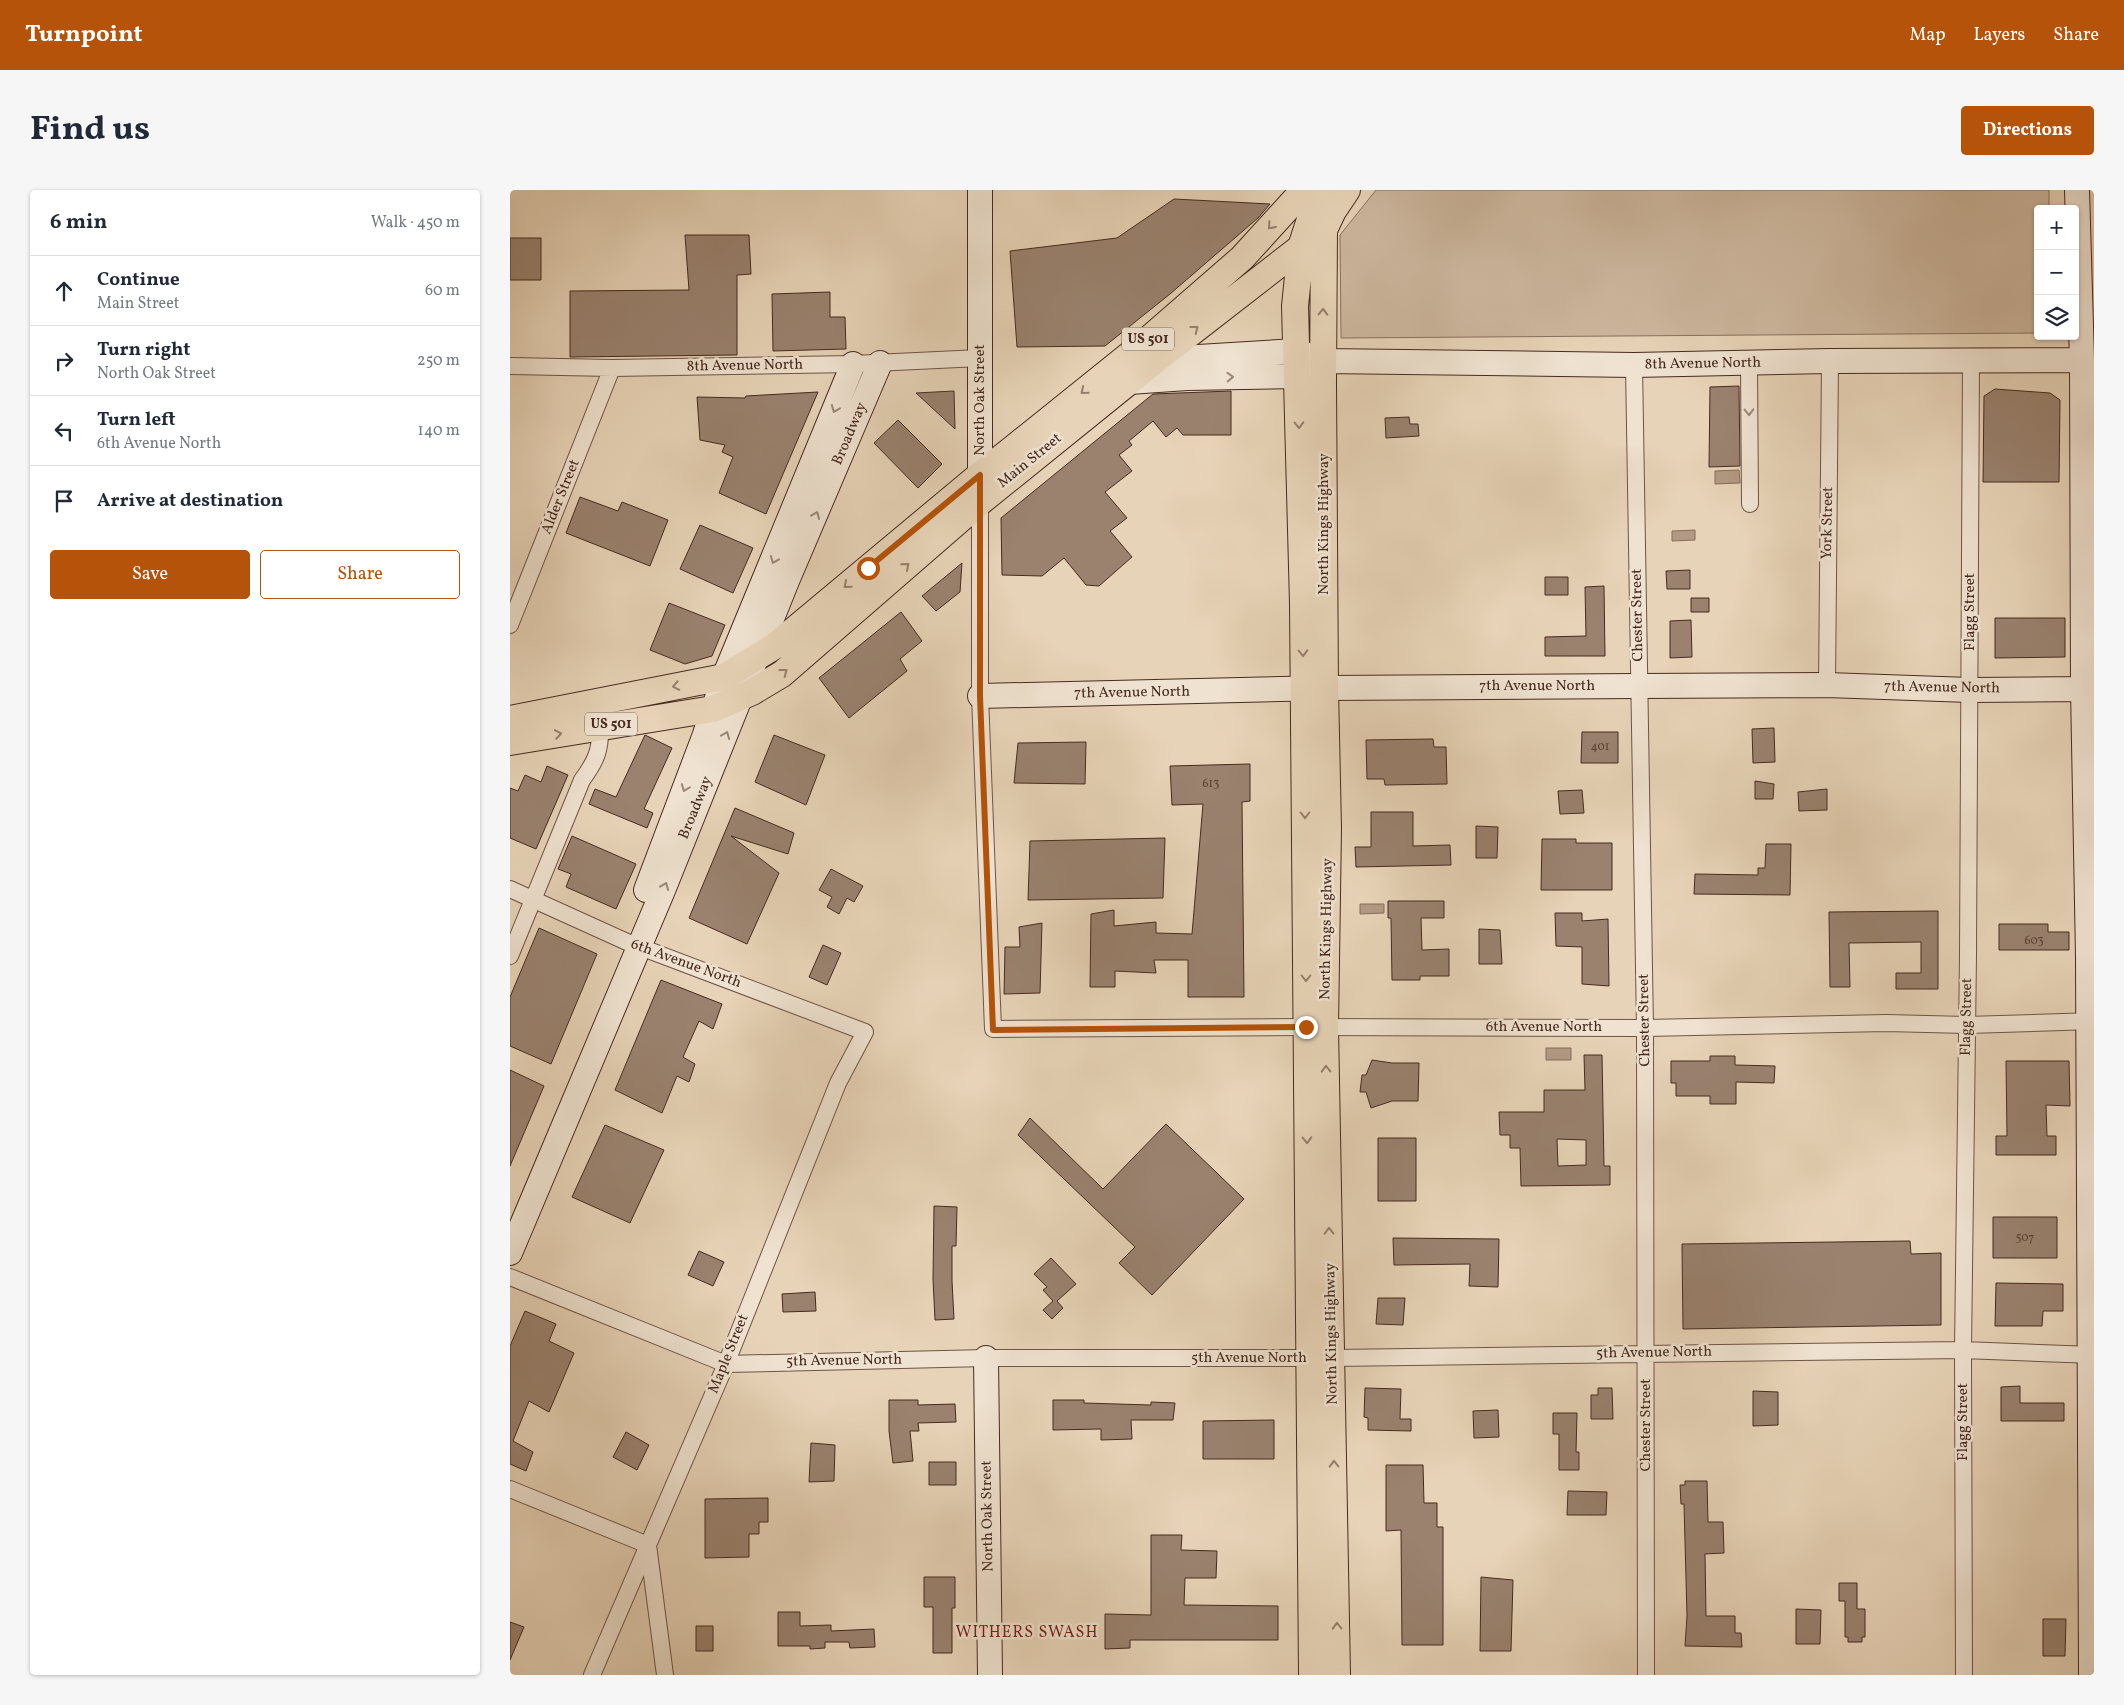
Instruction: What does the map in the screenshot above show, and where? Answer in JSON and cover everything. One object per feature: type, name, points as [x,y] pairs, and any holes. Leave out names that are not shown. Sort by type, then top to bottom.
[{"type":"main road","name":"North Oak Street","points":[[980,190],[980,502]]},
{"type":"main road","name":"Main Street","points":[[713,709],[742,696],[782,674],[980,502],[1123,373],[1242,258],[1304,190]]},
{"type":"main road","name":"North Kings Highway","points":[[1324,190],[1314,207],[1301,247],[1295,306],[1314,688],[1328,828],[1316,1027],[1321,1358],[1338,1675]]},
{"type":"main road","name":"North Kings Highway","points":[[1314,688],[1323,361],[1324,230],[1333,211],[1347,190]]},
{"type":"main road","points":[[2077,190],[2089,689],[2088,956],[2091,1020],[2092,1355],[2091,1675]]},
{"type":"main road","name":"Main Street","points":[[724,677],[788,635],[980,475],[1123,373],[1157,359],[1324,230]]},
{"type":"main road","points":[[1157,359],[1297,363]]},
{"type":"main road","name":"8th Avenue North","points":[[1323,361],[1634,365],[1830,361],[2082,360]]},
{"type":"main road","points":[[1123,373],[1187,378],[1323,361]]},
{"type":"main road","name":"Broadway","points":[[510,1220],[742,696],[880,363]]},
{"type":"main road","name":"Broadway","points":[[510,1253],[633,945],[724,677],[854,364]]},
{"type":"main road","name":"US 501","points":[[510,719],[724,677]]},
{"type":"main road","name":"7th Avenue North","points":[[980,696],[1314,688],[1827,685],[1970,690],[2089,689]]},
{"type":"main road","name":"US 501","points":[[510,742],[713,709]]},
{"type":"main road","name":"North Oak Street","points":[[986,1358],[990,1675]]},
{"type":"main road","name":"North Kings Highway","points":[[1312,1675],[1321,1358]]},
{"type":"street","name":"8th Avenue North","points":[[510,366],[612,368],[854,364],[980,358]]},
{"type":"street","name":"Flagg Street","points":[[1964,1675],[1963,1350],[1970,690],[1971,360]]},
{"type":"street","name":"York Street","points":[[1827,685],[1830,361]]},
{"type":"street","points":[[1749,363],[1750,504]]},
{"type":"street","name":"Chester Street","points":[[1634,365],[1645,1028],[1646,1675]]},
{"type":"street","name":"Alder Street","points":[[510,625],[612,368]]},
{"type":"street","name":"North Oak Street","points":[[980,502],[980,696],[993,1030]]},
{"type":"street","points":[[510,956],[582,780],[594,764],[601,745],[600,726]]},
{"type":"street","name":"6th Avenue North","points":[[510,889],[633,945],[865,1032]]},
{"type":"street","name":"6th Avenue North","points":[[993,1030],[1316,1027],[1645,1028],[1886,1023],[1967,1025],[2091,1020]]},
{"type":"street","name":"Maple Street","points":[[592,1675],[726,1364],[838,1084],[865,1032]]},
{"type":"street","name":"5th Avenue North","points":[[510,1277],[726,1364],[986,1358],[1321,1358],[1963,1350],[2092,1355]]},
{"type":"street","points":[[510,1489],[648,1545],[665,1675]]},
{"type":"shaded area","points":[[1376,190],[2049,190],[2049,205],[2034,205],[2034,333],[1341,338],[1340,235]]},
{"type":"shaded area","points":[[1739,470],[1740,483],[1715,484],[1715,471]]},
{"type":"shaded area","points":[[1695,530],[1695,540],[1672,541],[1672,531]]},
{"type":"shaded area","points":[[1360,904],[1384,904],[1384,913],[1360,914]]},
{"type":"shaded area","points":[[1546,1048],[1571,1048],[1571,1060],[1546,1060]]},
{"type":"building","points":[[1174,199],[1270,204],[1258,218],[1170,294],[1105,346],[1017,347],[1010,251],[1117,238]]},
{"type":"building","points":[[685,235],[749,235],[751,274],[737,275],[737,355],[570,357],[570,291],[689,290]]},
{"type":"building","points":[[510,238],[541,238],[541,280],[510,280]]},
{"type":"building","points":[[830,292],[830,317],[845,317],[846,349],[773,351],[772,294]]},
{"type":"building","points":[[1739,386],[1740,466],[1709,467],[1710,387]]},
{"type":"building","points":[[1995,389],[2050,393],[2060,400],[2059,482],[1983,482],[1984,396]]},
{"type":"building","points":[[954,391],[955,429],[916,393]]},
{"type":"building","points":[[1231,391],[1231,435],[1183,435],[1177,428],[1166,437],[1153,421],[1129,441],[1132,445],[1119,455],[1132,471],[1105,492],[1127,518],[1110,531],[1132,557],[1099,586],[1086,585],[1064,558],[1042,576],[1002,575],[1001,518],[1153,394]]},
{"type":"building","points":[[818,392],[766,514],[719,493],[733,457],[722,452],[725,445],[700,440],[697,397],[745,398],[746,396]]},
{"type":"building","points":[[1409,417],[1410,424],[1418,424],[1419,436],[1386,438],[1385,418]]},
{"type":"building","points":[[898,420],[942,464],[918,488],[874,443]]},
{"type":"building","points":[[580,497],[618,511],[622,502],[668,520],[650,566],[566,533]]},
{"type":"building","points":[[700,525],[753,548],[733,593],[680,569]]},
{"type":"building","points":[[962,563],[960,592],[936,611],[922,596]]},
{"type":"building","points":[[1690,570],[1690,589],[1667,589],[1666,571]]},
{"type":"building","points":[[1545,577],[1568,577],[1568,595],[1545,595]]},
{"type":"building","points":[[1604,586],[1605,656],[1545,656],[1545,637],[1586,636],[1585,587]]},
{"type":"building","points":[[1691,598],[1709,598],[1709,612],[1691,612]]},
{"type":"building","points":[[669,603],[725,625],[712,656],[685,664],[650,650]]},
{"type":"building","points":[[901,612],[922,641],[900,659],[907,671],[849,718],[819,678]]},
{"type":"building","points":[[1995,618],[2065,618],[2065,657],[1995,658]]},
{"type":"building","points":[[1691,620],[1692,657],[1670,658],[1670,621]]},
{"type":"building","points":[[1774,728],[1775,762],[1753,763],[1752,729]]},
{"type":"building","points":[[1582,732],[1618,732],[1618,763],[1581,763]]},
{"type":"building","points":[[645,735],[672,748],[644,809],[653,813],[647,828],[589,804],[595,789],[616,797]]},
{"type":"building","points":[[774,735],[825,755],[806,805],[755,782]]},
{"type":"building","points":[[1433,739],[1434,747],[1446,747],[1447,784],[1385,785],[1384,779],[1367,779],[1366,740]]},
{"type":"building","points":[[1086,742],[1085,784],[1014,783],[1018,743]]},
{"type":"building","points":[[1250,764],[1250,801],[1242,802],[1244,997],[1188,997],[1188,960],[1154,960],[1156,973],[1115,971],[1115,987],[1090,987],[1091,914],[1114,910],[1114,926],[1156,922],[1156,933],[1192,934],[1203,804],[1172,805],[1170,766]]},
{"type":"building","points":[[547,766],[568,775],[536,849],[510,838],[510,788],[518,791],[525,775],[541,782]]},
{"type":"building","points":[[1755,781],[1774,784],[1773,799],[1755,799]]},
{"type":"building","points":[[1827,789],[1827,810],[1799,811],[1798,792]]},
{"type":"building","points":[[1582,790],[1584,813],[1560,814],[1558,791]]},
{"type":"building","points":[[735,808],[794,833],[788,854],[731,836],[779,873],[747,944],[689,918]]},
{"type":"building","points":[[1371,812],[1413,812],[1413,846],[1450,845],[1451,865],[1356,867],[1355,847],[1371,847]]},
{"type":"building","points":[[1476,826],[1498,827],[1497,858],[1476,858]]},
{"type":"building","points":[[572,836],[636,864],[616,909],[566,887],[571,874],[558,869]]},
{"type":"building","points":[[1165,838],[1163,898],[1028,900],[1030,841]]},
{"type":"building","points":[[1542,839],[1576,839],[1576,843],[1612,843],[1612,890],[1541,890]]},
{"type":"building","points":[[1766,844],[1791,844],[1790,895],[1694,894],[1695,874],[1758,875],[1758,868],[1765,868]]},
{"type":"building","points":[[831,869],[863,886],[854,902],[847,898],[839,914],[827,907],[832,897],[819,890]]},
{"type":"building","points":[[1388,901],[1444,901],[1444,918],[1421,918],[1422,950],[1449,949],[1449,976],[1420,976],[1420,980],[1392,980],[1391,918],[1388,918]]},
{"type":"building","points":[[1938,911],[1938,989],[1896,989],[1896,973],[1921,973],[1921,942],[1849,943],[1850,987],[1830,987],[1829,912]]},
{"type":"building","points":[[1555,913],[1582,913],[1582,921],[1608,919],[1609,986],[1582,984],[1582,947],[1556,946]]},
{"type":"building","points":[[1042,923],[1040,993],[1004,994],[1005,947],[1020,947],[1019,927]]},
{"type":"building","points":[[1999,924],[2048,924],[2048,932],[2069,932],[2069,950],[1999,950]]},
{"type":"building","points":[[539,928],[597,954],[551,1064],[510,1046],[510,997]]},
{"type":"building","points":[[1479,929],[1500,930],[1502,964],[1479,964]]},
{"type":"building","points":[[823,945],[841,953],[827,985],[809,977]]},
{"type":"building","points":[[661,980],[722,1004],[713,1029],[699,1021],[683,1057],[695,1064],[689,1082],[677,1076],[662,1113],[615,1090]]},
{"type":"building","points":[[1584,1055],[1602,1055],[1604,1166],[1610,1166],[1610,1185],[1521,1186],[1520,1148],[1510,1148],[1510,1135],[1500,1135],[1499,1112],[1544,1112],[1544,1090],[1585,1090]],"holes":[[[1557,1139],[1586,1140],[1586,1165],[1558,1166]]]},
{"type":"building","points":[[1710,1056],[1735,1056],[1735,1065],[1775,1066],[1774,1083],[1736,1082],[1736,1104],[1710,1104],[1710,1096],[1676,1096],[1676,1083],[1671,1083],[1671,1061],[1710,1061]]},
{"type":"building","points":[[1372,1060],[1392,1063],[1419,1063],[1418,1101],[1392,1101],[1371,1108],[1366,1092],[1360,1092],[1362,1075],[1366,1075]]},
{"type":"building","points":[[2006,1061],[2069,1061],[2070,1106],[2046,1105],[2047,1136],[2056,1136],[2056,1155],[1996,1155],[1996,1136],[2007,1136]]},
{"type":"building","points":[[510,1070],[544,1086],[510,1166]]},
{"type":"building","points":[[1030,1118],[1103,1189],[1166,1124],[1244,1199],[1152,1295],[1119,1263],[1135,1247],[1018,1135]]},
{"type":"building","points":[[605,1125],[664,1150],[630,1223],[572,1197]]},
{"type":"building","points":[[1378,1138],[1416,1138],[1416,1201],[1378,1201]]},
{"type":"building","points":[[934,1206],[957,1207],[956,1246],[952,1246],[954,1319],[935,1320],[933,1279]]},
{"type":"building","points":[[1993,1217],[2057,1217],[2057,1258],[1993,1258]]},
{"type":"building","points":[[1393,1238],[1499,1239],[1498,1287],[1469,1286],[1470,1264],[1394,1265]]},
{"type":"building","points":[[1910,1241],[1911,1254],[1941,1253],[1941,1325],[1683,1329],[1682,1244]]},
{"type":"building","points":[[699,1251],[724,1262],[713,1286],[688,1275]]},
{"type":"building","points":[[1051,1258],[1076,1284],[1057,1301],[1063,1308],[1052,1319],[1043,1310],[1053,1301],[1043,1290],[1047,1287],[1034,1274]]},
{"type":"building","points":[[1996,1283],[2063,1284],[2063,1311],[2043,1311],[2042,1326],[1995,1326]]},
{"type":"building","points":[[815,1292],[816,1311],[783,1312],[782,1294]]},
{"type":"building","points":[[1378,1298],[1405,1298],[1403,1325],[1376,1324]]},
{"type":"building","points":[[525,1311],[556,1324],[549,1341],[574,1353],[549,1412],[529,1401],[513,1441],[533,1452],[526,1471],[510,1464],[510,1346]]},
{"type":"building","points":[[2020,1386],[2020,1403],[2064,1403],[2064,1421],[2001,1421],[2001,1387]]},
{"type":"building","points":[[1365,1388],[1401,1389],[1400,1419],[1411,1419],[1411,1431],[1368,1430],[1368,1418],[1364,1417]]},
{"type":"building","points":[[1598,1388],[1612,1388],[1613,1419],[1591,1419],[1591,1395],[1598,1395]]},
{"type":"building","points":[[1753,1391],[1778,1392],[1778,1425],[1753,1426]]},
{"type":"building","points":[[889,1400],[918,1400],[918,1405],[955,1404],[956,1422],[918,1423],[919,1431],[910,1431],[913,1461],[893,1463],[889,1431]]},
{"type":"building","points":[[1053,1400],[1084,1400],[1084,1403],[1151,1405],[1151,1402],[1175,1403],[1173,1420],[1131,1420],[1132,1439],[1101,1440],[1101,1429],[1053,1430]]},
{"type":"building","points":[[1498,1410],[1499,1437],[1474,1438],[1473,1411]]},
{"type":"building","points":[[1553,1413],[1577,1413],[1576,1452],[1579,1452],[1579,1470],[1559,1470],[1559,1434],[1553,1434]]},
{"type":"building","points":[[1274,1420],[1274,1459],[1203,1459],[1203,1421]]},
{"type":"building","points":[[626,1432],[649,1445],[637,1470],[613,1457]]},
{"type":"building","points":[[811,1443],[835,1445],[834,1481],[809,1482]]},
{"type":"building","points":[[929,1462],[956,1462],[956,1485],[929,1485]]},
{"type":"building","points":[[1386,1465],[1423,1465],[1424,1503],[1437,1503],[1437,1527],[1443,1527],[1443,1645],[1402,1645],[1401,1530],[1386,1531]]},
{"type":"building","points":[[1685,1481],[1707,1481],[1708,1522],[1723,1522],[1724,1553],[1705,1554],[1706,1616],[1735,1616],[1735,1633],[1741,1633],[1742,1647],[1685,1646],[1687,1616],[1684,1504],[1681,1504],[1680,1485],[1685,1485]]},
{"type":"building","points":[[1568,1491],[1607,1492],[1606,1515],[1567,1515]]},
{"type":"building","points":[[768,1498],[768,1522],[759,1522],[759,1534],[749,1534],[749,1557],[705,1558],[705,1499]]},
{"type":"building","points":[[1151,1535],[1182,1535],[1181,1550],[1217,1551],[1216,1578],[1185,1578],[1184,1605],[1278,1606],[1278,1640],[1130,1640],[1130,1648],[1105,1649],[1105,1614],[1151,1615]]},
{"type":"building","points":[[924,1577],[955,1577],[955,1608],[952,1608],[952,1653],[933,1653],[933,1607],[924,1607]]},
{"type":"building","points":[[1481,1577],[1513,1580],[1511,1651],[1480,1651]]},
{"type":"building","points":[[1839,1583],[1857,1583],[1857,1609],[1865,1609],[1865,1637],[1862,1637],[1862,1642],[1848,1642],[1848,1637],[1845,1637],[1845,1601],[1839,1601]]},
{"type":"building","points":[[1796,1609],[1821,1610],[1820,1644],[1796,1644]]},
{"type":"building","points":[[778,1612],[800,1612],[800,1626],[831,1625],[831,1631],[874,1629],[875,1647],[850,1648],[849,1642],[825,1642],[825,1648],[810,1649],[810,1646],[778,1646]]},
{"type":"building","points":[[2043,1619],[2066,1619],[2065,1656],[2043,1656]]},
{"type":"building","points":[[510,1622],[524,1627],[510,1660]]},
{"type":"building","points":[[696,1626],[713,1626],[713,1651],[696,1651]]},
{"type":"district","name":"WITHERS SWASH","points":[[1027,1633]]},
{"type":"route","points":[[868,568],[980,475],[980,696],[993,1030],[1306,1027]]}]
